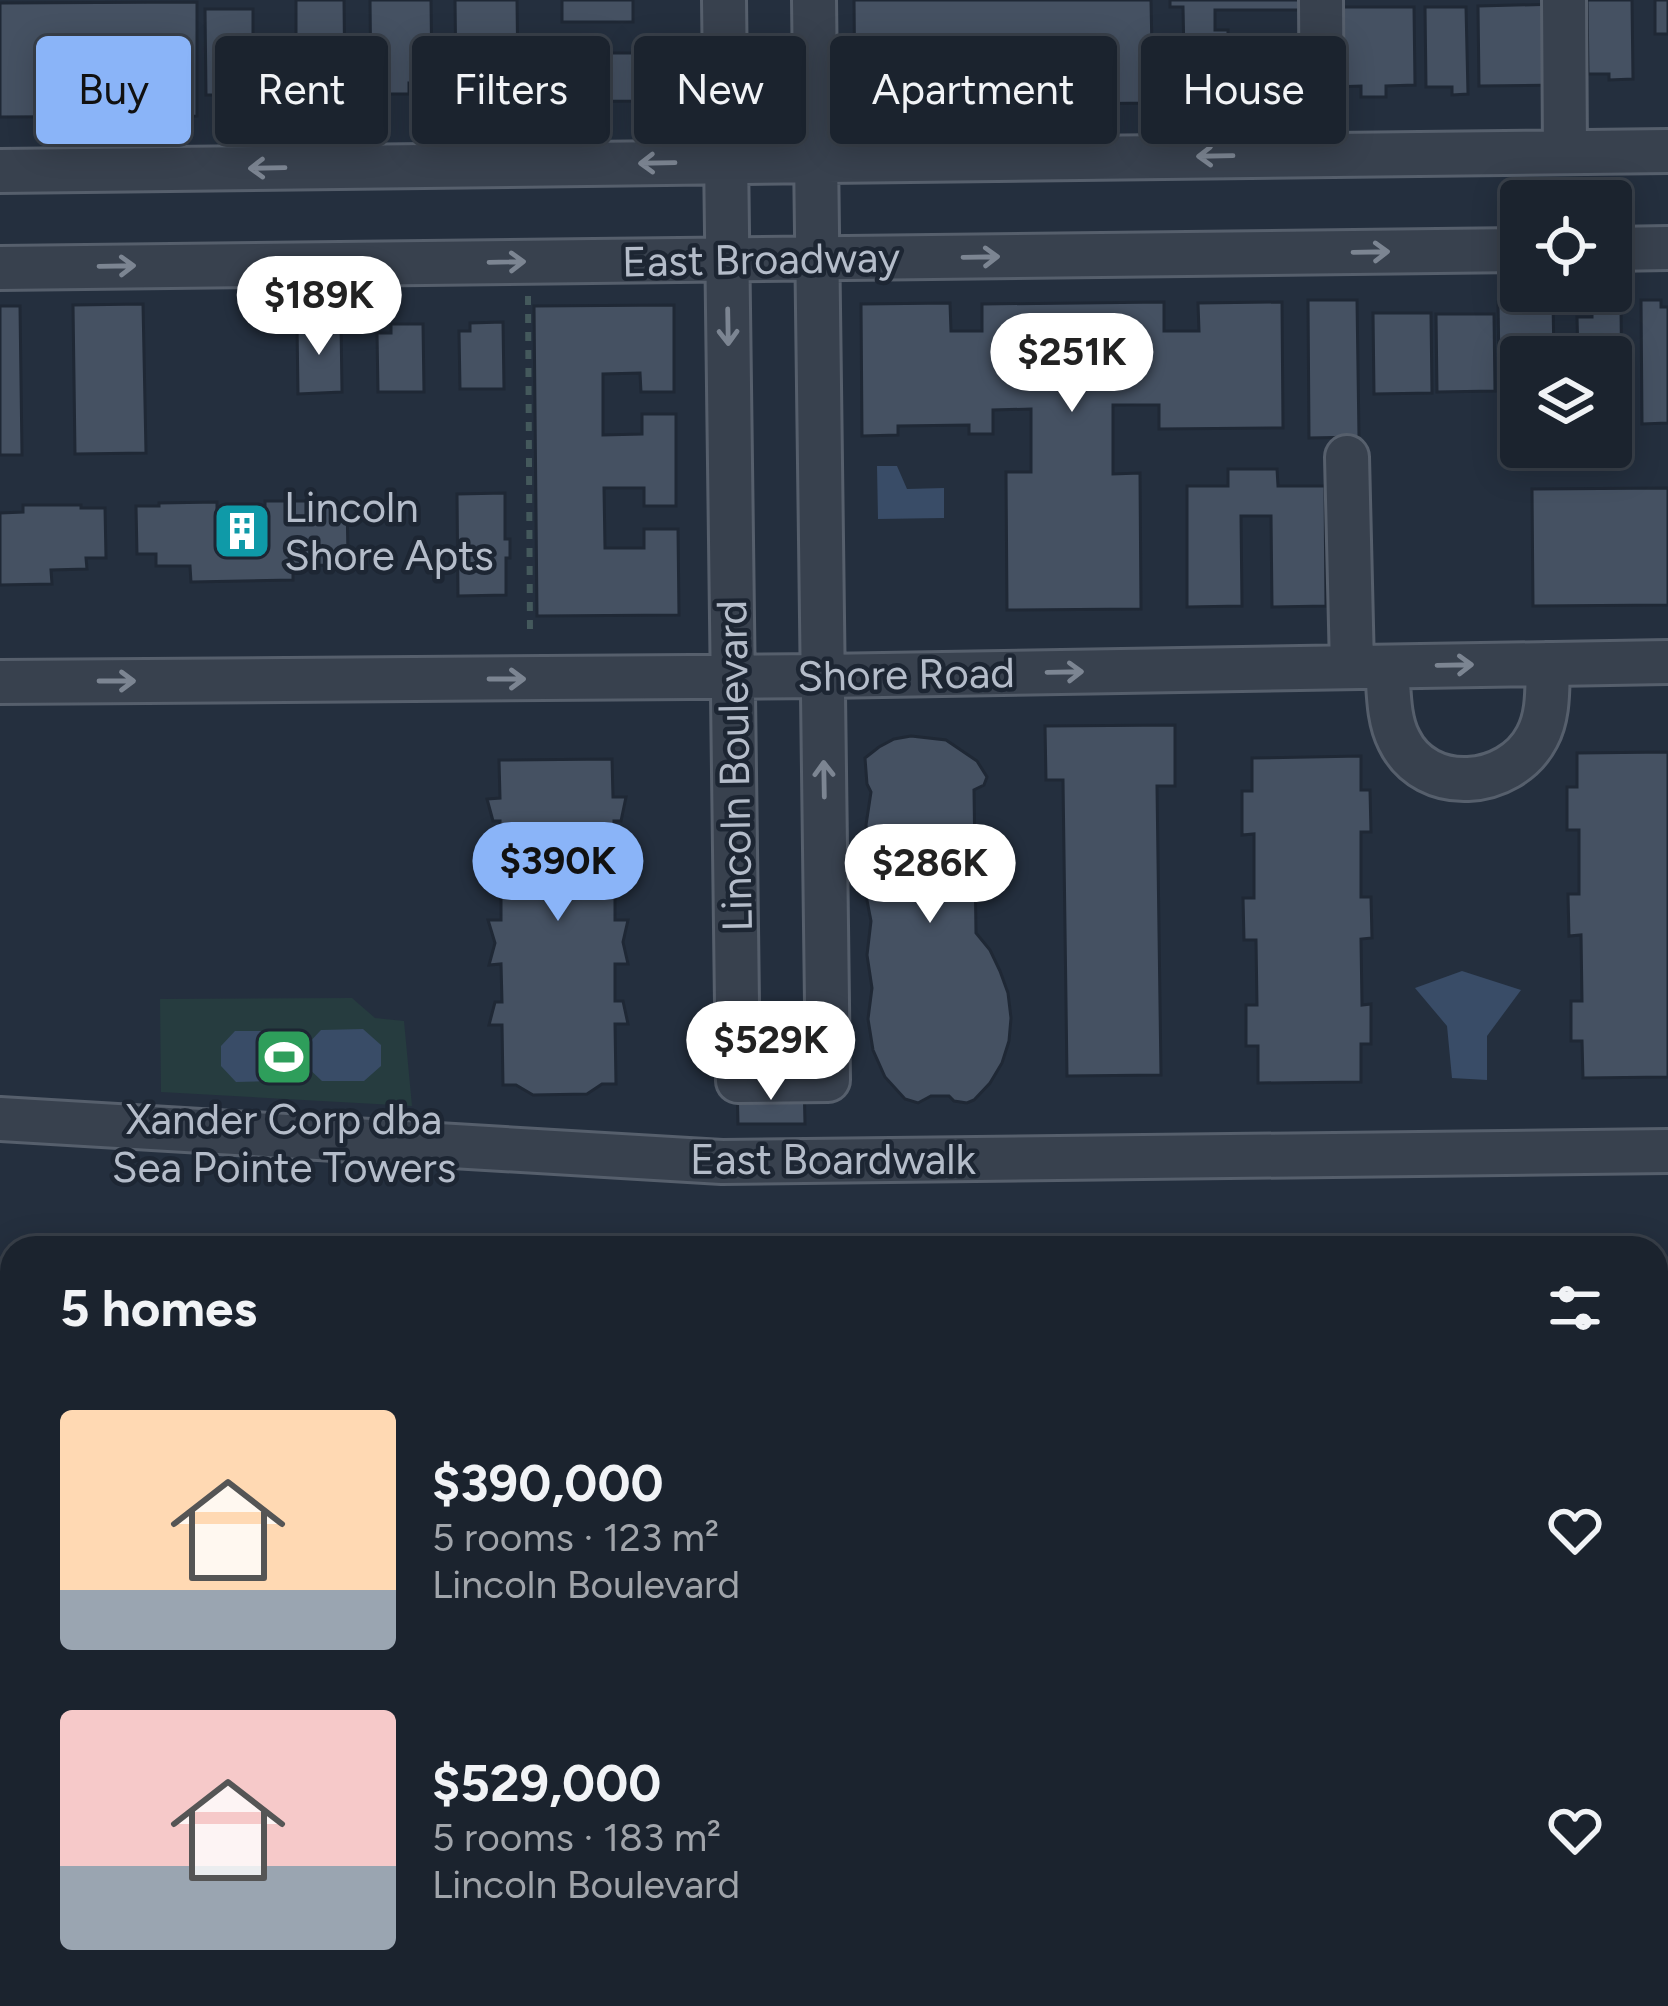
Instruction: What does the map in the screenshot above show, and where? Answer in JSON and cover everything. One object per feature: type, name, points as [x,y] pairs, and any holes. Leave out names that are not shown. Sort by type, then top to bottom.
[{"type":"street","name":"Lincoln Boulevard","points":[[724,0],[738,1081],[828,1080],[814,0]]},
{"type":"street","points":[[1322,0],[1322,155]]},
{"type":"street","points":[[1564,0],[1565,152]]},
{"type":"street","points":[[0,171],[1668,151]]},
{"type":"street","points":[[1632,249],[1668,248]]},
{"type":"street","name":"East Broadway","points":[[0,268],[1500,250]]},
{"type":"street","points":[[1347,457],[1370,667],[1396,736],[1419,766],[1473,780],[1506,770],[1521,759],[1539,735],[1548,664]]},
{"type":"street","name":"Shore Road","points":[[0,682],[823,676],[1668,662]]},
{"type":"street","name":"East Boardwalk","points":[[0,1119],[722,1162],[1668,1151]]},
{"type":"path","points":[[528,286],[530,632]]},
{"type":"green space","name":"Xander Corp dba Sea Pointe Towers","points":[[352,998],[375,1018],[404,1021],[412,1106],[161,1092],[160,999]]},
{"type":"water","points":[[877,466],[897,466],[907,489],[944,488],[944,518],[878,519]]},
{"type":"water","points":[[1462,971],[1521,990],[1487,1036],[1487,1080],[1452,1078],[1447,1026],[1415,988]]},
{"type":"water","points":[[363,1029],[381,1045],[381,1066],[364,1081],[322,1081],[306,1066],[306,1046],[321,1030]]},
{"type":"water","points":[[235,1031],[273,1031],[288,1046],[288,1066],[274,1081],[236,1082],[221,1066],[221,1046]]},
{"type":"building","points":[[296,0],[344,0],[344,36],[296,36]]},
{"type":"building","points":[[370,0],[431,0],[431,36],[412,36],[409,94],[388,94],[388,36],[370,36]]},
{"type":"building","points":[[455,0],[517,0],[517,36],[455,36]]},
{"type":"building","points":[[562,0],[633,0],[633,22],[562,22]]},
{"type":"building","points":[[854,0],[1151,0],[1152,36],[1141,36],[1141,103],[1117,103],[1117,36],[854,36]]},
{"type":"building","points":[[1170,0],[1314,0],[1314,10],[1215,10],[1215,30],[1228,30],[1228,36],[1184,36],[1183,7],[1170,7]]},
{"type":"building","points":[[1587,0],[1632,0],[1633,79],[1609,80],[1609,74],[1588,74]]},
{"type":"building","points":[[1655,0],[1668,0],[1668,34],[1655,34]]},
{"type":"building","points":[[197,2],[197,116],[191,116],[191,36],[36,36],[36,117],[0,117],[0,3]]},
{"type":"building","points":[[1560,4],[1561,85],[1479,86],[1478,6]]},
{"type":"building","points":[[1331,7],[1414,7],[1415,85],[1386,86],[1386,97],[1361,97],[1361,86],[1346,87],[1346,36],[1331,36]]},
{"type":"building","points":[[1425,7],[1466,7],[1468,94],[1452,95],[1452,87],[1426,87]]},
{"type":"building","points":[[205,9],[253,9],[253,36],[215,36],[215,95],[206,95]]},
{"type":"building","points":[[610,53],[633,53],[634,101],[610,101]]},
{"type":"building","points":[[1308,300],[1357,300],[1359,437],[1309,438]]},
{"type":"building","points":[[1641,300],[1661,300],[1661,307],[1668,307],[1668,423],[1642,424]]},
{"type":"building","points":[[1164,302],[1164,331],[1199,331],[1198,303],[1282,302],[1283,428],[1159,429],[1159,405],[1113,405],[1113,474],[1140,473],[1141,609],[1007,610],[1006,472],[1031,472],[1031,409],[993,410],[993,434],[969,434],[969,425],[898,426],[898,435],[862,436],[861,304],[950,303],[951,331],[982,331],[982,304]]},
{"type":"building","points":[[1498,302],[1500,312],[1553,312],[1554,336],[1500,336],[1499,365]]},
{"type":"building","points":[[143,304],[146,453],[75,454],[73,305]]},
{"type":"building","points":[[674,305],[674,392],[641,392],[640,373],[603,374],[603,435],[642,434],[642,414],[676,414],[676,506],[644,506],[644,488],[604,488],[605,548],[644,548],[644,529],[678,529],[679,615],[537,616],[534,306]]},
{"type":"building","points":[[0,306],[20,306],[22,455],[0,455]]},
{"type":"building","points":[[1592,312],[1621,312],[1621,336],[1577,336],[1577,317],[1592,317]]},
{"type":"building","points":[[1373,313],[1431,313],[1432,393],[1374,394]]},
{"type":"building","points":[[1436,314],[1494,314],[1495,391],[1437,392]]},
{"type":"building","points":[[503,322],[504,389],[460,389],[459,331],[470,331],[470,323]]},
{"type":"building","points":[[341,323],[342,392],[298,394],[297,324]]},
{"type":"building","points":[[391,324],[423,324],[424,392],[378,392],[377,333],[391,333]]},
{"type":"building","points":[[1228,469],[1277,469],[1278,486],[1325,486],[1326,606],[1272,607],[1271,516],[1241,516],[1242,606],[1187,607],[1187,486],[1228,486]]},
{"type":"building","points":[[1668,488],[1668,605],[1533,606],[1532,489]]},
{"type":"building","points":[[505,493],[505,539],[510,539],[506,595],[458,596],[457,494]]},
{"type":"building","name":"Lincoln Shore Apts","points":[[265,501],[347,504],[348,554],[328,554],[328,565],[293,566],[293,580],[191,582],[190,566],[156,566],[156,554],[137,554],[136,506],[217,502],[217,509],[265,508]]},
{"type":"building","points":[[23,505],[105,508],[106,558],[86,558],[87,569],[51,570],[52,584],[0,585],[0,513],[23,512]]},
{"type":"building","points":[[1175,725],[1175,786],[1157,786],[1161,1075],[1067,1076],[1063,780],[1046,780],[1045,726]]},
{"type":"building","points":[[894,739],[946,740],[977,761],[987,777],[974,790],[976,933],[1000,971],[1011,1018],[1002,1063],[990,1083],[967,1103],[949,1096],[931,1096],[918,1103],[905,1099],[885,1077],[873,1050],[868,1019],[871,921],[865,890],[871,856],[866,825],[871,792],[865,758]]},
{"type":"building","points":[[1668,752],[1668,1077],[1583,1078],[1582,1041],[1571,1041],[1571,1001],[1582,1001],[1581,935],[1569,936],[1568,894],[1579,894],[1579,830],[1567,830],[1567,787],[1577,787],[1577,753]]},
{"type":"building","points":[[1361,756],[1361,790],[1370,790],[1371,832],[1361,832],[1361,897],[1371,897],[1372,938],[1361,939],[1362,1005],[1371,1004],[1371,1044],[1361,1044],[1361,1082],[1258,1083],[1258,1046],[1246,1046],[1246,1005],[1257,1005],[1256,940],[1244,940],[1243,898],[1254,898],[1254,834],[1242,835],[1242,791],[1252,791],[1252,758]]},
{"type":"building","points":[[612,759],[613,797],[626,797],[621,821],[614,821],[614,839],[627,839],[620,861],[626,882],[615,881],[615,920],[628,920],[623,942],[628,964],[615,964],[615,1001],[623,1001],[628,1024],[615,1024],[616,1084],[602,1084],[587,1094],[533,1095],[516,1085],[503,1085],[502,1025],[489,1025],[495,1002],[502,1002],[501,964],[489,965],[495,943],[488,920],[501,920],[501,883],[488,884],[493,862],[487,839],[500,839],[500,821],[493,821],[487,799],[500,798],[499,760]]},
{"type":"building","points":[[804,1081],[805,1124],[738,1124],[737,1082]]},
{"type":"place","name":"Lincoln Shore Apts","points":[[242,531]]},
{"type":"place","name":"Xander Corp dba Sea Pointe Towers","points":[[284,1057]]}]
